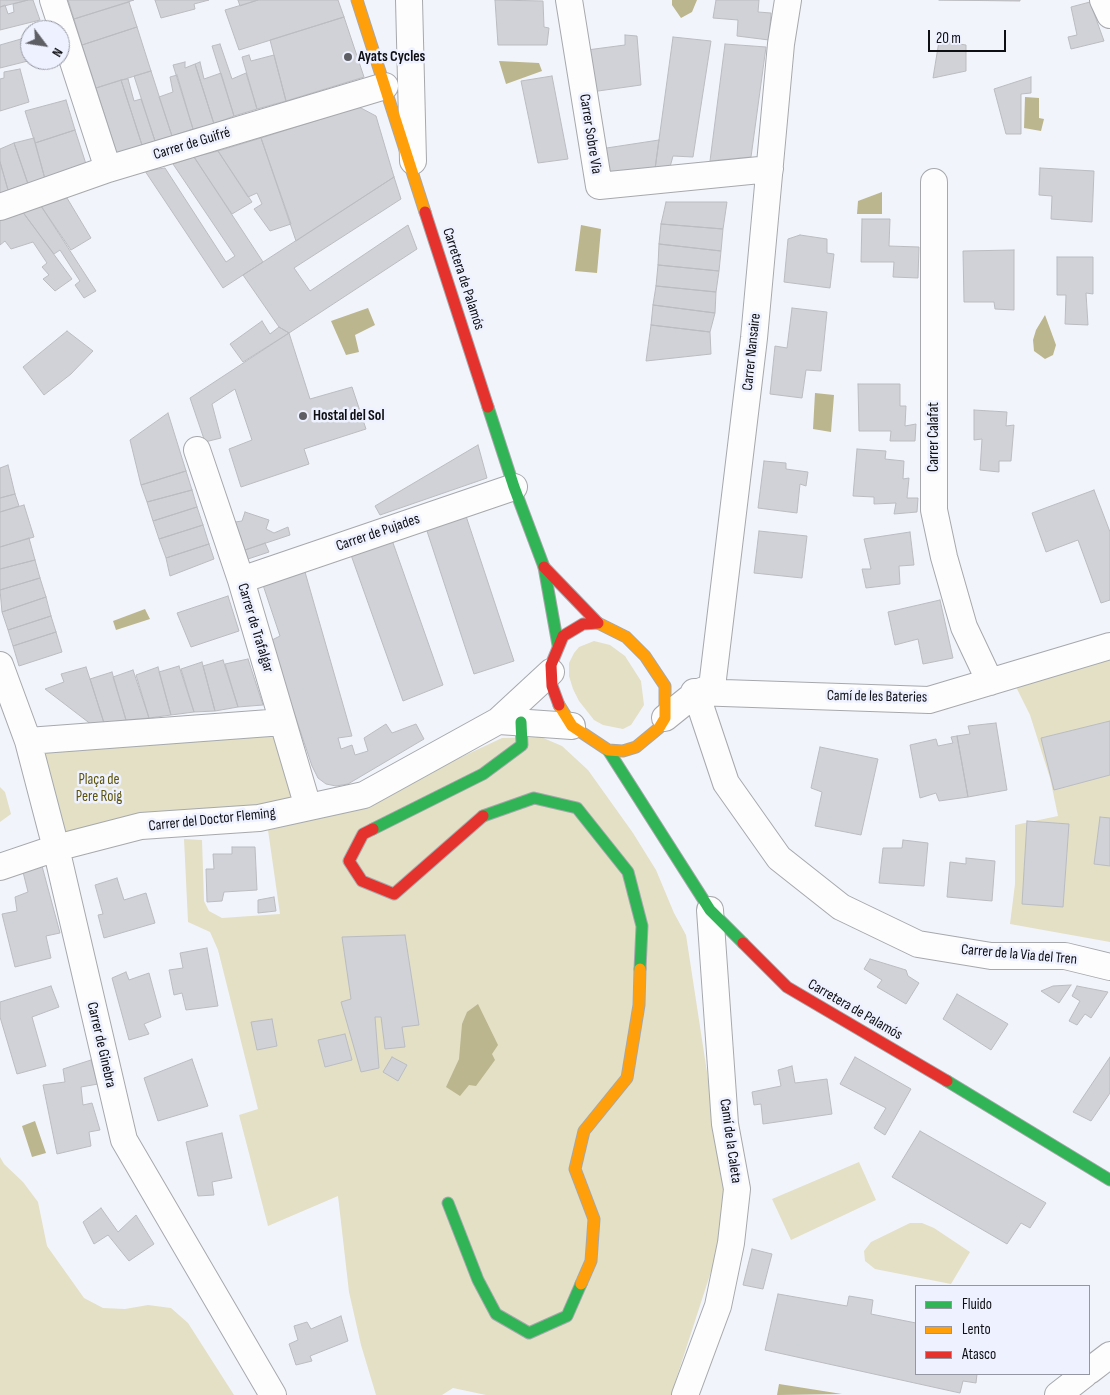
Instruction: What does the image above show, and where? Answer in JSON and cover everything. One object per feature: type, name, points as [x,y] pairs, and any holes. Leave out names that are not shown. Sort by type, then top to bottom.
[{"type":"main road","name":"Carretera de Palamós","points":[[357,0],[514,487],[544,567],[558,645]]},
{"type":"main road","name":"Carretera de Palamós","points":[[544,567],[598,623]]},
{"type":"main road","points":[[598,623],[626,637],[658,673],[665,686],[665,718],[659,728],[645,741],[623,751],[608,750],[572,726],[556,699],[551,665],[558,645],[563,636],[583,624],[598,623]]},
{"type":"main road","points":[[448,1203],[478,1280],[496,1314],[529,1333],[567,1316],[591,1261],[594,1219],[575,1169],[584,1130],[627,1078],[639,1005],[642,926],[628,872],[577,808],[534,798],[486,813],[394,894],[362,881],[349,861],[363,834],[483,774],[522,745],[509,722]]},
{"type":"main road","points":[[642,757],[645,741]]},
{"type":"main road","name":"Carretera de Palamós","points":[[608,750],[710,910],[787,987],[978,1099],[1110,1180]]},
{"type":"main road","name":"Carretera de Palamós","points":[[641,784],[642,803]]},
{"type":"street","points":[[53,0],[108,170]]},
{"type":"street","points":[[409,0],[413,172]]},
{"type":"street","name":"Carrer Sobre Via","points":[[569,0],[599,186],[770,169]]},
{"type":"street","name":"Carrer Nansaire","points":[[696,693],[712,687],[754,338],[781,44],[788,0]]},
{"type":"street","points":[[1103,0],[1110,15]]},
{"type":"street","name":"Carrer de Guifré","points":[[0,207],[108,170],[385,86]]},
{"type":"street","name":"Carrer Calafat","points":[[934,182],[934,510],[944,557],[964,627],[990,682]]},
{"type":"street","name":"Carrer de Trafalgar","points":[[197,450],[241,580],[308,807]]},
{"type":"street","name":"Carrer de Pujades","points":[[241,580],[514,487]]},
{"type":"street","name":"Camí de les Bateries","points":[[696,693],[929,700],[1110,646]]},
{"type":"street","name":"Carrer de Ginebra","points":[[0,665],[28,741],[56,848],[124,1140],[272,1395]]},
{"type":"street","name":"Carrer del Doctor Fleming","points":[[0,866],[56,848],[141,826],[259,818],[364,795],[509,722],[551,672]]},
{"type":"street","points":[[658,673],[696,693],[665,718]]},
{"type":"street","name":"Carrer de la Via del Tren","points":[[696,693],[726,783],[779,858],[841,907],[918,944],[992,956],[1065,956],[1110,967]]},
{"type":"street","points":[[28,741],[283,722]]},
{"type":"street","points":[[509,722],[572,726]]},
{"type":"street","name":"Camí de la Caleta","points":[[685,1395],[718,1306],[731,1243],[737,1189],[725,1124],[710,910]]},
{"type":"street","points":[[1090,1370],[1110,1354]]},
{"type":"street","points":[[1058,1395],[1084,1375]]},
{"type":"green space","points":[[594,641],[610,645],[625,656],[641,681],[644,705],[631,725],[623,729],[603,725],[594,720],[579,701],[573,689],[569,676],[569,663],[579,647]]},
{"type":"green space","points":[[1110,657],[1110,942],[1010,924],[1015,884],[1015,825],[1058,816],[1050,778],[1030,715],[1015,685]]},
{"type":"green space","name":"Plaça de Pere Roig","points":[[283,722],[308,807],[56,848],[28,741]]},
{"type":"green space","points":[[541,737],[562,746],[588,770],[633,833],[656,870],[674,913],[686,935],[729,1216],[671,1395],[486,1395],[453,1388],[442,1395],[376,1395],[361,1345],[349,1292],[338,1196],[268,1226],[239,1115],[258,1109],[218,950],[210,932],[188,922],[184,839],[202,840],[204,901],[209,911],[222,918],[280,914],[268,830],[315,819],[440,767],[502,738]]},
{"type":"green space","points":[[0,787],[5,792],[11,814],[0,822]]},
{"type":"green space","points":[[0,1157],[38,1202],[47,1246],[84,1298],[103,1308],[125,1309],[148,1305],[171,1308],[188,1323],[234,1395],[0,1395]]},
{"type":"green space","points":[[859,1162],[876,1200],[791,1240],[772,1199]]},
{"type":"green space","points":[[910,1223],[922,1223],[934,1228],[970,1252],[951,1284],[875,1269],[865,1261],[864,1251],[871,1242]]},
{"type":"shaded area","points":[[672,0],[697,0],[692,12],[681,18],[672,5]]},
{"type":"shaded area","points":[[499,61],[539,63],[542,71],[506,84]]},
{"type":"shaded area","points":[[1025,97],[1039,98],[1039,118],[1044,119],[1041,131],[1024,128]]},
{"type":"shaded area","points":[[882,192],[882,214],[857,214],[858,201]]},
{"type":"shaded area","points":[[581,225],[601,229],[597,273],[575,271]]},
{"type":"shaded area","points":[[368,308],[375,325],[355,335],[359,352],[346,355],[331,321]]},
{"type":"shaded area","points":[[1045,315],[1056,345],[1053,355],[1045,359],[1034,351],[1033,340],[1036,330]]},
{"type":"shaded area","points":[[815,393],[834,395],[831,432],[813,429]]},
{"type":"shaded area","points":[[145,609],[150,619],[116,630],[113,621]]},
{"type":"shaded area","points":[[478,1004],[498,1045],[492,1054],[495,1060],[476,1086],[469,1085],[460,1096],[446,1087],[459,1059],[462,1024],[467,1012]]},
{"type":"shaded area","points":[[35,1121],[46,1153],[32,1157],[22,1126]]},
{"type":"shaded area","points":[[779,1384],[842,1394],[777,1395]]},
{"type":"building","points":[[0,0],[28,0],[0,7]]},
{"type":"building","points":[[33,0],[40,20],[20,20],[20,25],[0,30],[0,7],[5,5],[8,14],[14,12],[13,4]]},
{"type":"building","points":[[68,0],[134,0],[74,19]]},
{"type":"building","points":[[155,0],[209,0],[194,4],[195,9],[161,18]]},
{"type":"building","points":[[238,0],[258,0],[240,6]]},
{"type":"building","points":[[258,0],[338,0],[344,17],[239,50],[225,10]]},
{"type":"building","points":[[495,0],[543,1],[544,27],[549,28],[547,45],[498,45]]},
{"type":"building","points":[[716,0],[759,0],[758,12],[771,13],[769,40],[737,36],[738,20],[713,18]]},
{"type":"building","points":[[939,0],[1020,0],[1020,1]]},
{"type":"building","points":[[129,2],[137,27],[82,45],[74,19]]},
{"type":"building","points":[[1090,2],[1104,41],[1071,49],[1068,37],[1077,35],[1071,7]]},
{"type":"building","points":[[344,17],[364,77],[286,101],[270,40]]},
{"type":"building","points":[[137,27],[151,71],[96,88],[82,45]]},
{"type":"building","points":[[625,35],[637,36],[641,85],[591,92],[587,50],[625,45]]},
{"type":"building","points":[[673,37],[711,41],[693,157],[673,156],[670,167],[655,169]]},
{"type":"building","points":[[20,39],[20,63],[0,68],[0,45]]},
{"type":"building","points":[[939,41],[966,45],[966,71],[933,78]]},
{"type":"building","points":[[220,44],[232,79],[246,73],[257,109],[234,116],[212,46]]},
{"type":"building","points":[[725,44],[766,47],[751,157],[710,161]]},
{"type":"building","points":[[249,55],[251,61],[274,55],[286,101],[257,109],[242,57]]},
{"type":"building","points":[[185,62],[185,68],[195,64],[214,124],[193,129],[173,65]]},
{"type":"building","points":[[200,62],[204,79],[221,73],[234,116],[214,124],[195,64]]},
{"type":"building","points":[[20,69],[29,102],[0,111],[0,79],[4,78],[4,72]]},
{"type":"building","points":[[151,71],[172,136],[155,141],[134,76]]},
{"type":"building","points":[[177,75],[193,129],[172,136],[159,97],[173,92],[170,77]]},
{"type":"building","points":[[552,76],[568,159],[538,163],[521,81]]},
{"type":"building","points":[[1031,77],[1031,93],[1021,94],[1021,134],[1006,134],[994,89]]},
{"type":"building","points":[[128,79],[134,101],[141,99],[155,141],[142,145],[121,80]]},
{"type":"building","points":[[121,80],[142,145],[117,154],[96,88]]},
{"type":"building","points":[[66,100],[75,130],[35,143],[25,111]]},
{"type":"building","points":[[359,107],[376,116],[394,177],[296,241],[261,138]]},
{"type":"building","points":[[75,130],[86,164],[45,179],[35,143]]},
{"type":"building","points":[[34,138],[45,179],[28,184],[14,143]]},
{"type":"building","points":[[261,138],[291,224],[270,231],[254,209],[262,204],[257,193],[248,197],[218,151]]},
{"type":"building","points":[[659,140],[655,169],[605,176],[600,149]]},
{"type":"building","points":[[14,143],[28,184],[8,190],[0,162],[0,149]]},
{"type":"building","points":[[218,151],[252,202],[232,214],[194,157]]},
{"type":"building","points":[[194,157],[263,262],[223,288],[145,171],[165,168],[226,262],[235,256],[173,164]]},
{"type":"building","points":[[0,162],[8,190],[0,193]]},
{"type":"building","points":[[1040,168],[1094,171],[1092,222],[1051,219],[1052,196],[1039,195]]},
{"type":"building","points":[[394,177],[401,199],[294,268],[310,291],[408,225],[417,249],[289,333],[279,327],[243,275]]},
{"type":"building","points":[[67,198],[91,238],[71,250],[41,206]]},
{"type":"building","points":[[666,202],[727,202],[723,229],[661,224]]},
{"type":"building","points":[[41,206],[96,291],[84,298],[75,285],[80,281],[60,250],[54,254],[22,211]]},
{"type":"building","points":[[22,211],[72,279],[55,291],[43,279],[49,275],[42,267],[47,263],[33,242],[11,249],[5,241],[0,245],[0,220]]},
{"type":"building","points":[[862,219],[890,219],[889,246],[919,247],[918,278],[893,277],[894,262],[861,262]]},
{"type":"building","points":[[661,224],[723,229],[721,251],[659,244]]},
{"type":"building","points":[[800,235],[827,239],[827,253],[834,254],[830,288],[784,282],[788,239]]},
{"type":"building","points":[[659,244],[721,251],[719,271],[658,265]]},
{"type":"building","points":[[1014,250],[1014,310],[995,309],[994,302],[964,302],[963,251]]},
{"type":"building","points":[[1057,257],[1093,257],[1093,294],[1086,293],[1088,325],[1065,324],[1066,295],[1057,295]]},
{"type":"building","points":[[658,265],[719,271],[716,292],[656,286]]},
{"type":"building","points":[[656,286],[716,292],[715,313],[653,305]]},
{"type":"building","points":[[653,305],[715,313],[710,332],[651,325]]},
{"type":"building","points":[[792,308],[827,312],[821,371],[806,370],[802,398],[770,394],[775,346],[787,348]]},
{"type":"building","points":[[262,321],[270,334],[279,327],[289,333],[243,362],[230,344]]},
{"type":"building","points":[[651,325],[710,332],[711,354],[646,361]]},
{"type":"building","points":[[67,331],[93,351],[71,374],[44,395],[23,367]]},
{"type":"building","name":"Hostal del Sol","points":[[289,333],[310,399],[352,387],[366,429],[304,449],[309,464],[241,487],[229,449],[252,440],[235,389],[212,404],[221,438],[205,442],[190,398]]},
{"type":"building","points":[[858,384],[900,384],[900,406],[906,406],[905,426],[916,424],[915,441],[890,441],[891,431],[859,431]]},
{"type":"building","points":[[974,410],[1007,412],[1006,426],[1014,425],[1011,461],[999,461],[999,472],[980,470],[982,439],[974,440]]},
{"type":"building","points":[[168,413],[186,471],[141,485],[130,440]]},
{"type":"building","points":[[478,445],[487,478],[380,515],[375,506]]},
{"type":"building","points":[[857,449],[886,451],[885,459],[904,461],[903,479],[909,478],[907,498],[918,498],[917,512],[894,514],[896,503],[874,504],[874,497],[853,496]]},
{"type":"building","points":[[764,461],[786,463],[786,469],[808,472],[806,486],[800,484],[797,513],[758,508]]},
{"type":"building","points":[[8,465],[15,494],[0,498],[0,468]]},
{"type":"building","points":[[186,471],[192,490],[147,502],[141,485]]},
{"type":"building","points":[[192,490],[197,507],[153,521],[147,502]]},
{"type":"building","points":[[1094,490],[1110,532],[1110,600],[1101,603],[1078,540],[1046,552],[1032,513]]},
{"type":"building","points":[[15,494],[19,506],[0,512],[0,498]]},
{"type":"building","points":[[24,505],[34,537],[0,547],[0,512]]},
{"type":"building","points":[[197,507],[203,525],[159,539],[153,521]]},
{"type":"building","points":[[245,512],[269,520],[266,529],[274,533],[288,527],[290,535],[245,550],[235,522],[242,521]]},
{"type":"building","points":[[466,516],[514,661],[474,674],[426,528]]},
{"type":"building","points":[[203,525],[209,544],[166,558],[159,539]]},
{"type":"building","points":[[759,531],[807,536],[802,578],[754,573]]},
{"type":"building","points":[[910,532],[914,565],[899,566],[900,584],[866,588],[862,569],[871,569],[864,539]]},
{"type":"building","points":[[29,538],[35,560],[0,569],[0,547]]},
{"type":"building","points":[[392,540],[443,685],[403,701],[351,555]]},
{"type":"building","points":[[265,543],[269,552],[248,559],[245,550]]},
{"type":"building","points":[[209,544],[214,559],[170,576],[166,558]]},
{"type":"building","points":[[35,560],[40,578],[0,590],[0,569]]},
{"type":"building","points":[[305,572],[352,736],[338,738],[341,749],[352,745],[355,755],[368,751],[364,738],[386,724],[392,733],[416,724],[424,739],[348,784],[336,786],[326,784],[318,778],[312,766],[270,641],[280,636],[263,585]]},
{"type":"building","points":[[40,578],[46,597],[2,612],[0,590]]},
{"type":"building","points":[[228,596],[239,631],[191,647],[177,613]]},
{"type":"building","points":[[46,597],[51,616],[8,630],[2,612]]},
{"type":"building","points":[[940,600],[953,658],[923,664],[918,639],[895,645],[888,612]]},
{"type":"building","points":[[51,616],[56,632],[13,646],[8,630]]},
{"type":"building","points":[[56,632],[62,652],[19,666],[13,646]]},
{"type":"building","points":[[248,659],[263,705],[238,707],[225,664]]},
{"type":"building","points":[[223,660],[238,707],[215,711],[203,666]]},
{"type":"building","points":[[202,662],[215,711],[194,712],[181,669]]},
{"type":"building","points":[[179,666],[194,712],[171,715],[159,672]]},
{"type":"building","points":[[86,667],[104,723],[92,725],[45,689],[64,682],[61,674]]},
{"type":"building","points":[[158,667],[171,715],[149,718],[136,675]]},
{"type":"building","points":[[133,670],[149,718],[126,720],[113,677]]},
{"type":"building","points":[[112,672],[126,720],[104,723],[90,679]]},
{"type":"building","points":[[1110,721],[1110,775],[1054,790],[1041,738]]},
{"type":"building","points":[[996,723],[1007,790],[968,797],[957,736],[970,734],[968,726]]},
{"type":"building","points":[[957,736],[968,797],[939,801],[936,793],[920,798],[910,745],[936,739],[938,746],[953,743],[951,737]]},
{"type":"building","points":[[820,747],[878,759],[861,835],[815,826],[822,792],[811,788]]},
{"type":"building","points":[[1100,817],[1110,818],[1110,866],[1094,864]]},
{"type":"building","points":[[1027,821],[1069,824],[1063,907],[1022,904]]},
{"type":"building","points":[[903,840],[928,843],[924,886],[879,883],[883,848],[902,848]]},
{"type":"building","points":[[232,847],[255,847],[257,890],[224,892],[222,901],[207,902],[206,869],[214,869],[213,854],[232,854]]},
{"type":"building","points":[[966,858],[995,861],[992,901],[947,897],[950,862],[966,864]]},
{"type":"building","points":[[42,866],[60,933],[46,936],[51,958],[15,967],[2,914],[17,911],[15,897],[28,892],[23,872]]},
{"type":"building","points":[[117,878],[124,900],[146,893],[155,923],[104,938],[98,915],[103,914],[95,885]]},
{"type":"building","points":[[274,897],[276,911],[258,913],[258,900]]},
{"type":"building","points":[[405,935],[419,1025],[402,1027],[405,1047],[385,1049],[381,1017],[375,1017],[379,1068],[361,1072],[341,1002],[351,999],[342,937]]},
{"type":"building","points":[[207,948],[218,1006],[186,1010],[182,993],[174,995],[169,970],[183,968],[180,953]]},
{"type":"building","points":[[870,959],[906,970],[908,976],[919,983],[906,1004],[877,987],[882,980],[864,969]]},
{"type":"building","points":[[126,972],[129,980],[149,973],[161,1017],[144,1024],[149,1034],[129,1040],[112,978]]},
{"type":"building","points":[[1071,985],[1059,1003],[1041,991],[1053,986]]},
{"type":"building","points":[[51,986],[59,1007],[32,1017],[46,1066],[17,1074],[0,1017],[0,1002]]},
{"type":"building","points":[[1077,986],[1108,992],[1091,1018],[1085,1014],[1077,1025],[1069,1021],[1080,1001],[1072,996]]},
{"type":"building","points":[[957,994],[1008,1024],[991,1050],[943,1019]]},
{"type":"building","points":[[272,1019],[277,1046],[257,1050],[251,1022]]},
{"type":"building","points":[[345,1034],[352,1060],[325,1067],[318,1040]]},
{"type":"building","points":[[392,1057],[407,1065],[398,1081],[383,1072]]},
{"type":"building","points":[[855,1057],[911,1089],[885,1135],[874,1128],[886,1108],[840,1084]]},
{"type":"building","points":[[1110,1057],[1110,1093],[1091,1121],[1073,1112]]},
{"type":"building","points":[[192,1059],[208,1106],[158,1121],[144,1078]]},
{"type":"building","points":[[91,1060],[98,1084],[81,1087],[83,1105],[92,1103],[100,1130],[89,1132],[91,1146],[57,1154],[43,1085],[65,1082],[63,1069]]},
{"type":"building","points":[[792,1066],[795,1083],[827,1079],[832,1114],[763,1124],[761,1104],[754,1105],[752,1092],[781,1086],[778,1070]]},
{"type":"building","points":[[920,1131],[1046,1203],[1030,1228],[1021,1223],[1007,1244],[892,1177]]},
{"type":"building","points":[[222,1133],[232,1178],[212,1182],[214,1195],[198,1196],[186,1142]]},
{"type":"building","points":[[101,1208],[118,1232],[136,1215],[154,1244],[129,1261],[108,1235],[94,1244],[83,1222]]},
{"type":"building","points":[[752,1249],[772,1254],[763,1289],[743,1285]]},
{"type":"building","points":[[778,1294],[847,1306],[849,1296],[873,1300],[871,1314],[915,1323],[915,1375],[977,1375],[976,1383],[963,1381],[960,1393],[765,1350]]},
{"type":"building","points":[[341,1316],[348,1341],[310,1356],[312,1361],[296,1365],[289,1344],[298,1340],[294,1326],[307,1322],[311,1329]]},
{"type":"traffic: fast","points":[[488,407],[514,487],[544,567],[558,645]]},
{"type":"traffic: fast","points":[[373,829],[483,774],[522,745],[521,722]]},
{"type":"traffic: fast","points":[[608,750],[710,910],[743,943]]},
{"type":"traffic: fast","points":[[483,816],[534,798],[577,808],[628,872],[642,926],[640,969]]},
{"type":"traffic: fast","points":[[947,1081],[1110,1180]]},
{"type":"traffic: fast","points":[[448,1203],[478,1280],[496,1314],[529,1333],[567,1316],[581,1284]]},
{"type":"traffic: slow","points":[[357,0],[425,212]]},
{"type":"traffic: slow","points":[[559,705],[572,726],[608,750],[623,751],[636,747],[659,728],[665,718],[665,686],[645,656],[626,637],[598,623]]},
{"type":"traffic: slow","points":[[581,1284],[591,1261],[594,1219],[575,1169],[584,1131],[627,1078],[639,1005],[640,969]]},
{"type":"traffic: jam","points":[[425,212],[488,407]]},
{"type":"traffic: jam","points":[[544,567],[598,623]]},
{"type":"traffic: jam","points":[[559,705],[552,686],[551,665],[563,636],[583,624],[598,623]]},
{"type":"traffic: jam","points":[[373,829],[363,834],[349,861],[362,881],[394,894],[483,816]]},
{"type":"traffic: jam","points":[[743,943],[787,987],[947,1081]]},
{"type":"place","name":"Ayats Cycles","points":[[348,57]]},
{"type":"place","name":"Hostal del Sol","points":[[303,416]]}]
